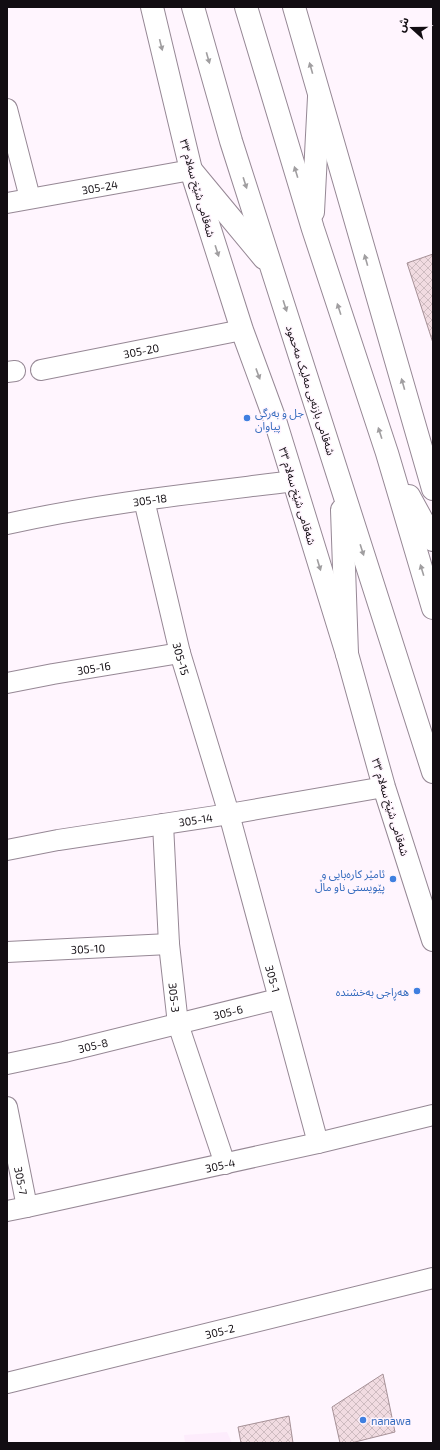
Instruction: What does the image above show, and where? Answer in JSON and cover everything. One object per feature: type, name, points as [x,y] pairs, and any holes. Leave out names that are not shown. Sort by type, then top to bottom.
[{"type":"main road","name":"شەقامی شێخ سەلام ٣٣","points":[[152,7],[191,170],[242,330],[274,417],[347,654],[384,787],[433,940]]},
{"type":"main road","name":"شەقامی بازنەیی مەلیک مەحمود","points":[[193,7],[231,141],[273,268],[433,772]]},
{"type":"main road","points":[[246,7],[313,229],[386,453],[433,608]]},
{"type":"main road","points":[[294,7],[319,96],[430,464],[433,489]]},
{"type":"main road","points":[[313,229],[319,96]]},
{"type":"main road","points":[[191,170],[273,268]]},
{"type":"main road","points":[[386,453],[433,540]]},
{"type":"main road","points":[[341,483],[347,654]]},
{"type":"street","points":[[7,109],[30,198]]},
{"type":"street","name":"305-24","points":[[7,203],[191,170]]},
{"type":"street","name":"305-20","points":[[41,370],[242,330]]},
{"type":"street","name":"305-18","points":[[7,524],[144,500],[294,481]]},
{"type":"street","name":"305-15","points":[[144,500],[180,653],[228,814]]},
{"type":"street","name":"305-16","points":[[7,683],[180,653]]},
{"type":"street","name":"305-14","points":[[7,850],[58,840],[228,814],[384,787]]},
{"type":"street","name":"305-1","points":[[228,814],[318,1143]]},
{"type":"street","name":"305-3","points":[[163,824],[169,944],[178,1024],[225,1164]]},
{"type":"street","name":"305-10","points":[[7,952],[169,944]]},
{"type":"street","name":"305-6","points":[[178,1024],[278,999]]},
{"type":"street","name":"305-8","points":[[7,1064],[64,1052],[178,1024]]},
{"type":"street","name":"305-7","points":[[7,1107],[27,1208]]},
{"type":"street","name":"305-4","points":[[7,1211],[27,1208],[318,1143],[433,1114]]},
{"type":"street","name":"305-2","points":[[7,1383],[433,1278]]},
{"type":"shaded area","points":[[227,1432],[232,1443],[185,1443],[184,1435]]},
{"type":"building","points":[[433,254],[433,343],[407,263]]},
{"type":"building","name":"nanawa","points":[[383,1374],[395,1432],[351,1443],[340,1443],[332,1407]]},
{"type":"building","points":[[289,1416],[293,1443],[241,1443],[238,1427]]},
{"type":"place","name":"جل و بەرگی پیاوان","points":[[247,418]]},
{"type":"place","name":"ئامێر کارەبایی و پێویستی ناو ماڵ","points":[[393,879]]},
{"type":"place","name":"هەڕاجی بەخشندە","points":[[417,991]]},
{"type":"place","name":"nanawa","points":[[363,1420]]}]
